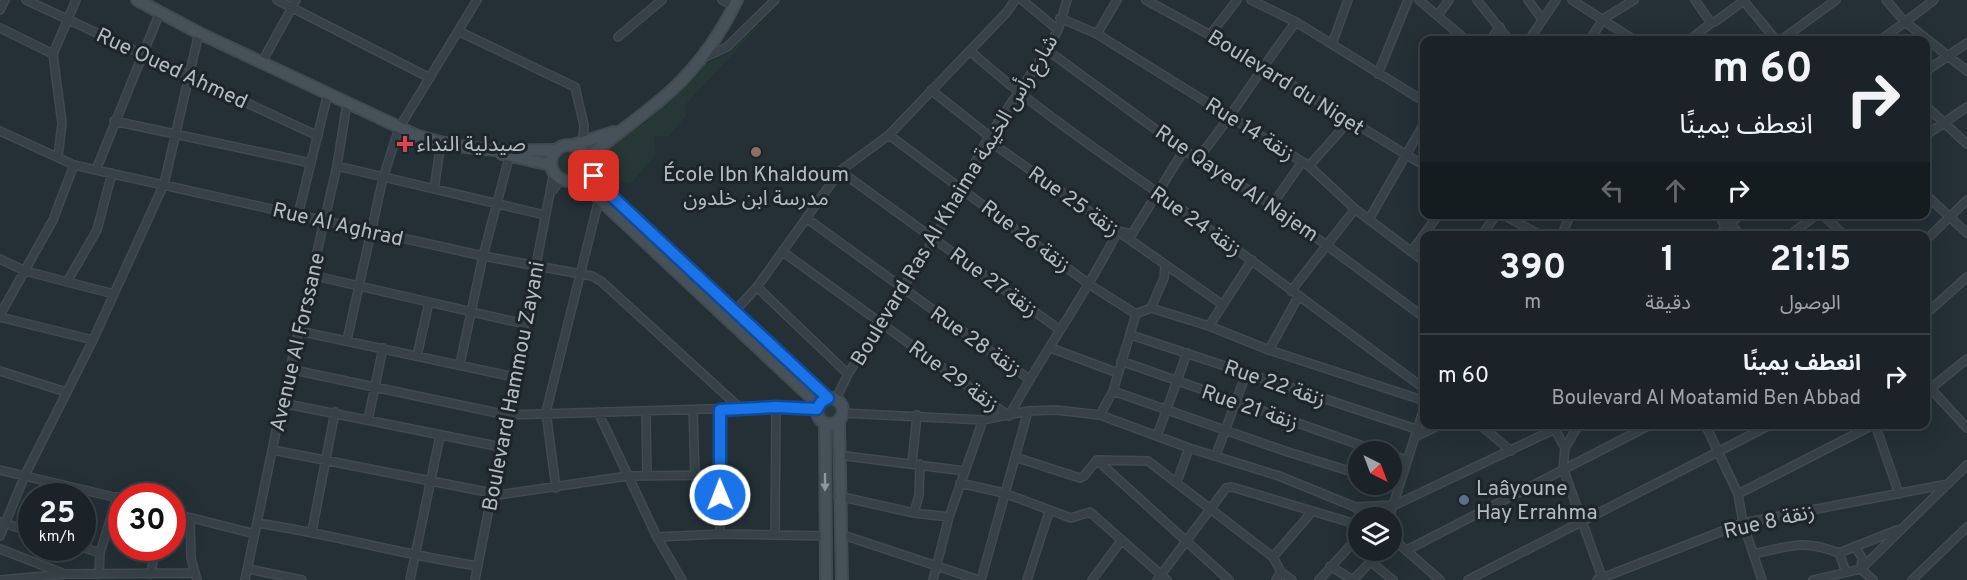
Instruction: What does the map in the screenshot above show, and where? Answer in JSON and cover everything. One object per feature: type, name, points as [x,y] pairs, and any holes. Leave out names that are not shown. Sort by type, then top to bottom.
[{"type":"main road","points":[[137,0],[151,3],[160,12],[200,33],[399,128],[441,143],[506,154],[559,174],[599,199],[825,403],[842,405],[838,455],[842,580]]},
{"type":"main road","points":[[506,154],[557,150],[583,152],[617,131],[677,85],[721,30],[736,3]]},
{"type":"main road","points":[[583,152],[617,131]]},
{"type":"main road","points":[[557,150],[559,174]]},
{"type":"main road","points":[[559,174],[582,175],[583,152]]},
{"type":"main road","points":[[583,152],[601,186],[735,311],[825,403]]},
{"type":"main road","points":[[825,403],[819,419],[832,424],[841,417]]},
{"type":"main road","points":[[825,423],[826,580]]},
{"type":"street","points":[[0,10],[4,0]]},
{"type":"street","name":"Rue Oued Ahmed","points":[[26,0],[318,136]]},
{"type":"street","points":[[58,157],[62,123],[53,54],[76,0]]},
{"type":"street","points":[[277,0],[430,78]]},
{"type":"street","points":[[262,62],[296,0]]},
{"type":"street","points":[[346,340],[383,178],[399,128],[477,0]]},
{"type":"street","points":[[618,37],[662,0]]},
{"type":"street","points":[[722,0],[736,3]]},
{"type":"street","points":[[698,60],[727,47],[775,0]]},
{"type":"street","points":[[735,311],[757,287],[840,171],[889,135],[970,51],[1015,0]]},
{"type":"street","points":[[1022,0],[1058,30]]},
{"type":"street","name":"Boulevard Ras Al Khaima شارع رأس الخيمة","points":[[825,403],[848,374],[934,239],[989,136],[1047,50],[1058,30],[1067,0]]},
{"type":"street","points":[[1097,34],[1117,0]]},
{"type":"street","name":"Boulevard du Niget","points":[[1146,0],[1210,35],[1420,163]]},
{"type":"street","points":[[1210,35],[1237,0]]},
{"type":"street","points":[[1251,0],[1296,22],[1420,99]]},
{"type":"street","points":[[1332,44],[1348,0]]},
{"type":"street","points":[[1378,74],[1408,0]]},
{"type":"street","points":[[1419,0],[1462,36]]},
{"type":"street","points":[[1438,15],[1449,0]]},
{"type":"street","points":[[1477,0],[1506,36]]},
{"type":"street","points":[[1528,0],[1542,20]]},
{"type":"street","points":[[1532,36],[1556,0]]},
{"type":"street","points":[[1572,0],[1628,36]]},
{"type":"street","points":[[1592,36],[1603,18],[1634,0]]},
{"type":"street","points":[[1695,0],[1711,22]]},
{"type":"street","points":[[1786,36],[1836,0]]},
{"type":"street","points":[[1886,0],[1904,21],[1922,36]]},
{"type":"street","points":[[1886,36],[1934,0]]},
{"type":"street","points":[[1695,36],[1711,22],[1716,21],[1744,1],[1773,36]]},
{"type":"street","points":[[96,170],[160,12]]},
{"type":"street","name":"Rue 14 زنقة","points":[[1060,18],[1097,34],[1305,164],[1355,209],[1420,258]]},
{"type":"street","points":[[1199,157],[1231,116],[1261,67],[1296,22]]},
{"type":"street","points":[[1493,36],[1500,27]]},
{"type":"street","points":[[0,28],[53,54]]},
{"type":"street","points":[[458,31],[575,87],[584,125],[583,152]]},
{"type":"street","points":[[0,536],[2,523],[93,340],[164,184],[200,33]]},
{"type":"street","points":[[1930,43],[1967,71]]},
{"type":"street","points":[[1930,68],[1967,43]]},
{"type":"street","name":"Rue Qayed Al Najem","points":[[1047,50],[1184,150],[1199,157],[1272,205],[1420,314]]},
{"type":"street","name":"Rue 24 زنقة","points":[[970,51],[1018,93],[1252,260],[1298,297],[1420,385]]},
{"type":"street","name":"Rue 25 زنقة","points":[[931,90],[989,136],[996,146],[1118,231],[1165,267],[1223,305]]},
{"type":"street","points":[[298,215],[328,93]]},
{"type":"street","name":"Avenue Al Forssane","points":[[245,580],[289,369],[337,166],[347,103]]},
{"type":"street","points":[[1930,132],[1967,107]]},
{"type":"street","points":[[1930,110],[1967,144]]},
{"type":"street","points":[[114,121],[311,163]]},
{"type":"street","points":[[1272,205],[1305,164],[1349,121]]},
{"type":"street","name":"Rue Al Aghrad","points":[[0,131],[74,165],[483,256],[536,267],[581,272]]},
{"type":"street","points":[[1369,219],[1420,131]]},
{"type":"street","name":"Rue 26 زنقة","points":[[889,135],[1090,285],[1136,314]]},
{"type":"street","points":[[434,189],[441,143]]},
{"type":"street","points":[[1009,416],[1029,379],[1090,285],[1118,231],[1132,234],[1184,150]]},
{"type":"street","points":[[460,364],[506,154]]},
{"type":"street","points":[[74,165],[53,220],[0,316],[93,340]]},
{"type":"street","points":[[337,166],[545,215]]},
{"type":"street","name":"Rue 27 زنقة","points":[[840,171],[1060,330]]},
{"type":"street","points":[[67,282],[97,230],[112,173]]},
{"type":"street","name":"Boulevard Hammou Zayani","points":[[475,580],[545,215],[559,174]]},
{"type":"street","points":[[556,488],[546,412],[599,199]]},
{"type":"street","points":[[1930,199],[1967,233]]},
{"type":"street","points":[[1930,236],[1967,200]]},
{"type":"street","points":[[1291,291],[1355,209]]},
{"type":"street","name":"Rue 28 زنقة","points":[[806,218],[1029,379]]},
{"type":"street","points":[[1511,219],[1533,231]]},
{"type":"street","points":[[1723,219],[1735,231]]},
{"type":"street","points":[[1723,231],[1735,219]]},
{"type":"street","points":[[1795,231],[1810,219]]},
{"type":"street","points":[[1827,219],[1840,231]]},
{"type":"street","points":[[1411,252],[1420,240]]},
{"type":"street","name":"Rue 29 زنقة","points":[[783,252],[1009,416]]},
{"type":"street","points":[[0,259],[25,271],[114,294]]},
{"type":"street","points":[[1209,326],[1252,260]]},
{"type":"street","points":[[1151,308],[1164,279],[1165,267]]},
{"type":"street","points":[[581,272],[602,282],[740,408]]},
{"type":"street","points":[[311,275],[525,324]]},
{"type":"street","points":[[1930,310],[1967,277]]},
{"type":"street","points":[[757,287],[848,374]]},
{"type":"street","points":[[1269,350],[1298,297]]},
{"type":"street","points":[[417,356],[429,302]]},
{"type":"street","points":[[1100,415],[1113,391],[1136,314],[1151,308],[1209,326],[1269,350],[1420,401]]},
{"type":"street","points":[[299,331],[514,377]]},
{"type":"street","name":"Rue 22 زنقة","points":[[1131,335],[1418,433]]},
{"type":"street","points":[[368,420],[383,348]]},
{"type":"street","points":[[1051,348],[1118,373]]},
{"type":"street","points":[[1157,436],[1187,353]]},
{"type":"street","points":[[1930,390],[1967,359]]},
{"type":"street","name":"Rue 21 زنقة","points":[[1121,361],[1348,441]]},
{"type":"street","points":[[289,369],[507,415],[546,412],[720,410],[825,403]]},
{"type":"street","points":[[1,373],[66,392]]},
{"type":"street","points":[[1216,455],[1246,374]]},
{"type":"street","points":[[1113,391],[1348,470]]},
{"type":"street","points":[[1930,392],[1967,428]]},
{"type":"street","points":[[282,403],[501,447]]},
{"type":"street","points":[[775,535],[776,407]]},
{"type":"street","points":[[693,410],[695,475]]},
{"type":"street","points":[[720,410],[720,534]]},
{"type":"street","points":[[841,417],[917,415],[983,420],[1028,411],[1056,410],[1100,415],[1189,448],[1279,476],[1355,507],[1395,505],[1550,429]]},
{"type":"street","points":[[840,534],[980,580],[1028,411]]},
{"type":"street","points":[[312,531],[335,412]]},
{"type":"street","points":[[598,412],[657,537],[682,580]]},
{"type":"street","points":[[646,412],[647,476]]},
{"type":"street","points":[[912,463],[917,415]]},
{"type":"street","points":[[933,580],[949,517],[983,420]]},
{"type":"street","points":[[1402,470],[1420,424]]},
{"type":"street","points":[[1418,433],[1429,429]]},
{"type":"street","points":[[1485,429],[1511,450]]},
{"type":"street","points":[[1555,429],[1565,448]]},
{"type":"street","points":[[1576,429],[1565,448],[1563,468],[1601,579]]},
{"type":"street","points":[[1407,550],[1642,429]]},
{"type":"street","points":[[1707,429],[1738,494],[1743,523],[1762,580]]},
{"type":"street","points":[[1468,580],[1763,429]]},
{"type":"street","points":[[1738,494],[1865,429]]},
{"type":"street","points":[[1877,429],[1899,494]]},
{"type":"street","points":[[411,580],[440,436]]},
{"type":"street","points":[[1177,482],[1189,448]]},
{"type":"street","points":[[273,450],[431,480],[492,495],[556,488],[628,476],[720,475]]},
{"type":"street","points":[[838,455],[965,471]]},
{"type":"street","points":[[1015,457],[1080,478],[1096,460],[1148,461],[1273,557],[1281,572],[1292,580]]},
{"type":"street","points":[[1402,458],[1407,460]]},
{"type":"street","points":[[1096,460],[1229,580]]},
{"type":"street","points":[[914,513],[919,495],[920,464]]},
{"type":"street","points":[[1814,580],[1861,569],[1900,528],[1967,465]]},
{"type":"street","points":[[0,470],[108,495]]},
{"type":"street","points":[[960,483],[1004,493],[1049,512],[1071,518],[1090,512],[1159,577],[1167,580]]},
{"type":"street","name":"Rue 8 زنقة","points":[[1601,579],[1743,523],[1948,484]]},
{"type":"street","points":[[1159,577],[1226,488],[1232,487],[1311,513],[1348,522]]},
{"type":"street","points":[[1395,495],[1395,505]]},
{"type":"street","points":[[838,496],[914,513],[949,517]]},
{"type":"street","points":[[1028,580],[1049,512]]},
{"type":"street","points":[[1273,557],[1311,513]]},
{"type":"street","points":[[186,517],[255,534]]},
{"type":"street","points":[[0,579],[66,574],[99,574],[126,578],[151,574],[195,577],[190,518]]},
{"type":"street","points":[[2,523],[18,528]]},
{"type":"street","points":[[257,523],[312,531],[415,557],[478,566]]},
{"type":"street","points":[[1912,580],[1967,527]]},
{"type":"street","points":[[1754,554],[1799,544],[1817,544],[1839,553],[1900,528]]},
{"type":"street","points":[[99,574],[100,553],[108,530]]},
{"type":"street","points":[[657,537],[720,534],[825,536]]},
{"type":"street","points":[[1092,580],[1121,541]]},
{"type":"street","points":[[1402,546],[1440,580]]},
{"type":"street","points":[[1855,546],[1862,558],[1861,569]]},
{"type":"street","points":[[1319,580],[1348,547]]},
{"type":"street","points":[[0,549],[66,574]]},
{"type":"street","points":[[96,552],[100,553]]},
{"type":"street","points":[[1839,553],[1846,572]]},
{"type":"street","points":[[151,574],[154,561]]},
{"type":"street","points":[[1330,566],[1353,580],[1371,562],[1393,580]]},
{"type":"street","points":[[248,569],[302,580]]},
{"type":"street","points":[[1861,569],[1874,580]]},
{"type":"street","points":[[1276,580],[1281,572]]},
{"type":"shaded area","points":[[772,12],[685,105],[686,116],[669,136],[655,136],[656,155],[630,184],[614,178],[607,184],[597,170],[601,151],[646,122],[700,66],[727,54]]},
{"type":"shaded area","points":[[569,149],[578,153],[582,162],[578,171],[569,175],[560,171],[556,162],[560,153]]},
{"type":"shaded area","points":[[826,403],[834,403],[839,408],[837,419],[826,421],[821,416],[821,408]]},
{"type":"place","name":"صيدلية النداء","points":[[405,144]]},
{"type":"place","name":"École Ibn Khaldoum مدرسة ابن خلدون","points":[[756,152]]},
{"type":"place","name":"Laâyoune Hay Errahma","points":[[1464,500]]},
{"type":"route","points":[[594,176],[601,186],[828,398],[821,402],[817,409],[776,407],[720,410],[720,495]]}]
